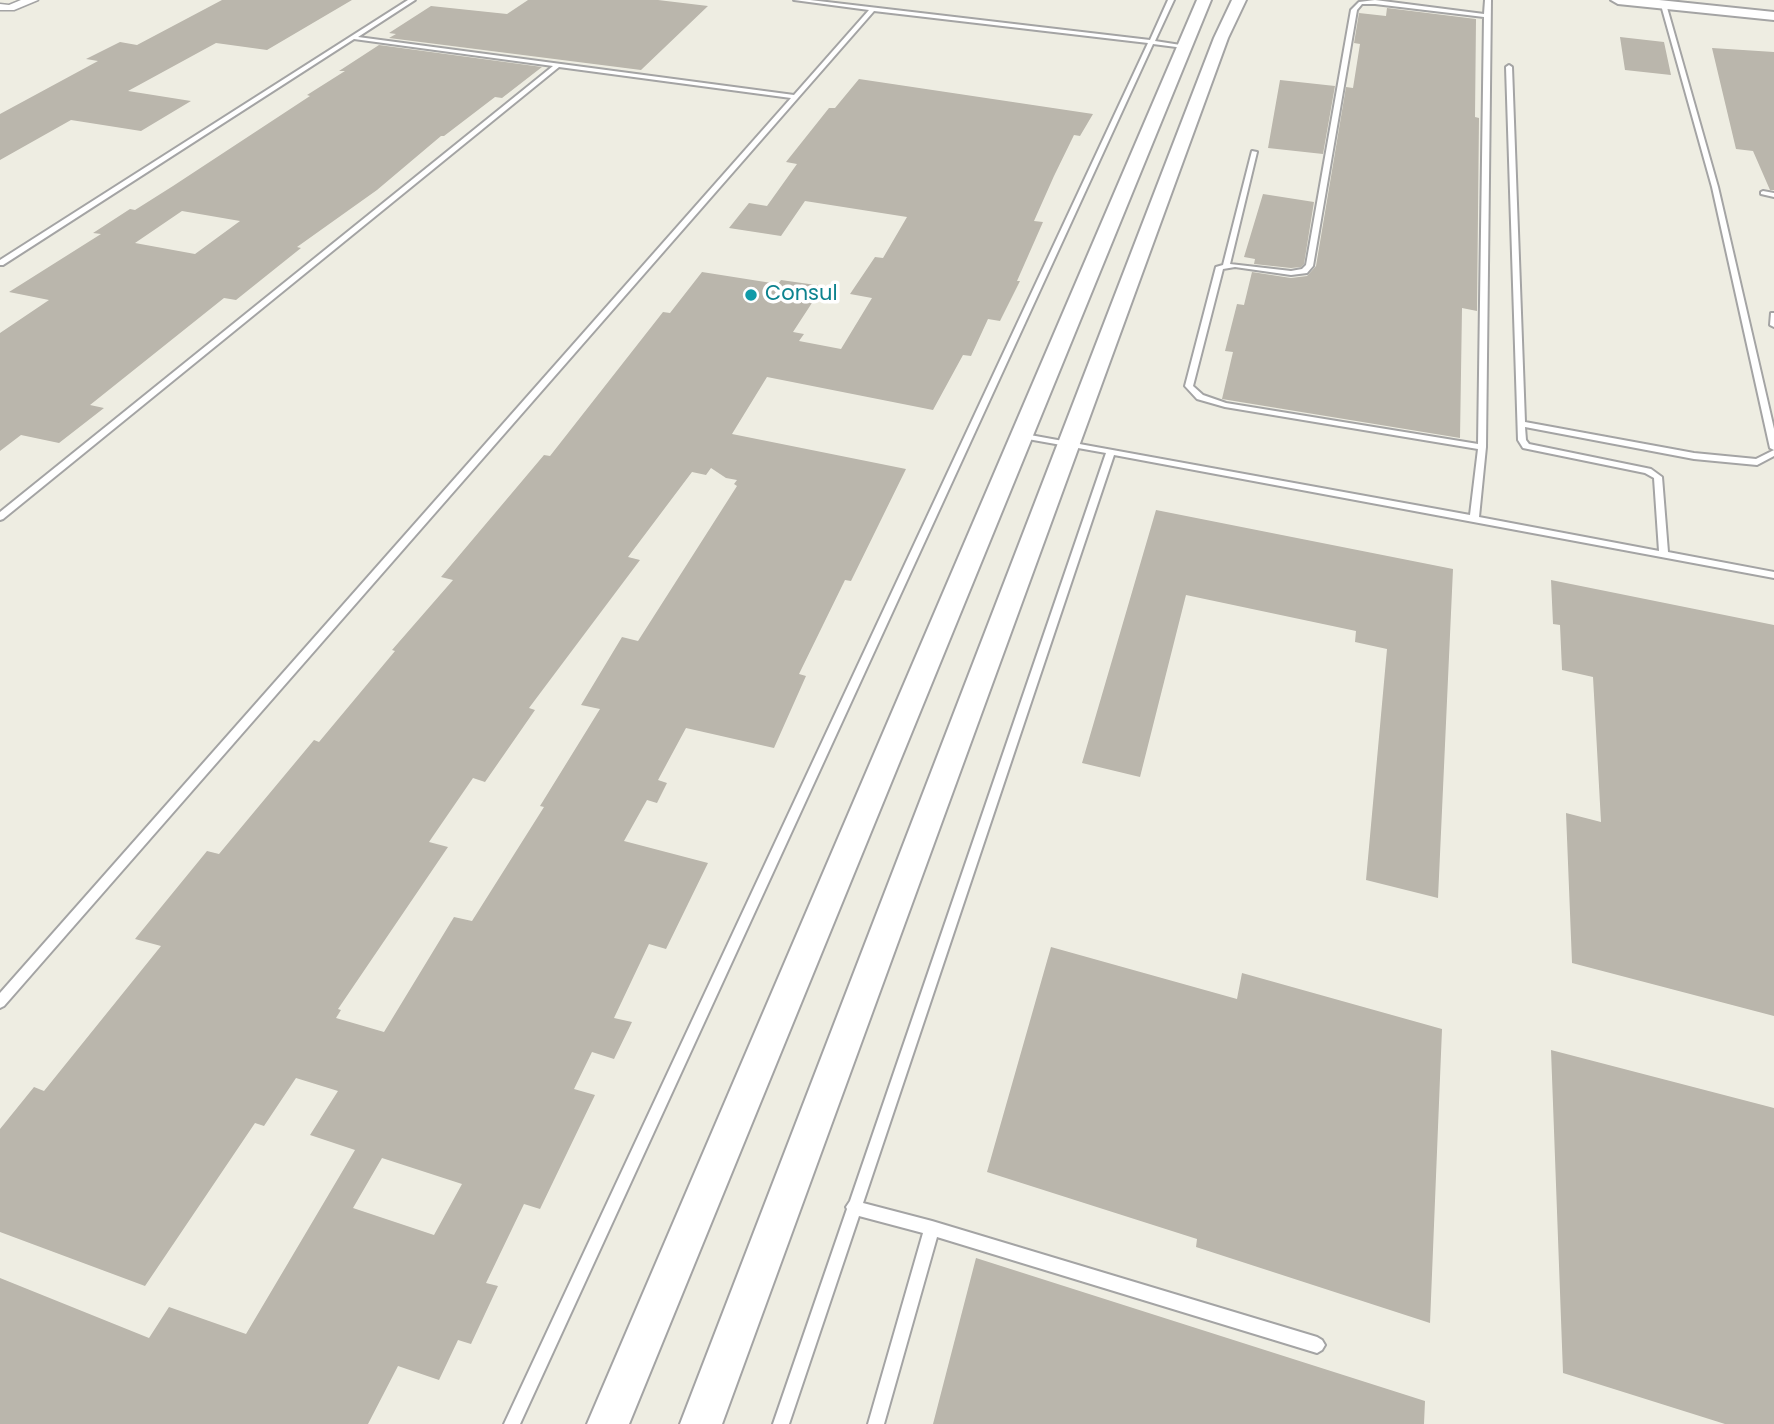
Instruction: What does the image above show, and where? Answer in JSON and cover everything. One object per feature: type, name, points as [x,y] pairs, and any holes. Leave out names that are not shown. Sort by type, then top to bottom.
[{"type":"street","points":[[0,7],[10,8],[32,0]]},
{"type":"street","points":[[608,1424],[1203,0]]},
{"type":"street","points":[[701,1424],[1221,38],[1238,0]]},
{"type":"street","points":[[1618,0],[1774,16]]},
{"type":"street","points":[[1722,0],[1774,5]]},
{"type":"street","points":[[1187,41],[1221,38]]},
{"type":"lane","points":[[0,263],[412,0]]},
{"type":"lane","points":[[797,0],[1151,43],[1187,41]]},
{"type":"lane","points":[[512,1424],[1171,0]]},
{"type":"lane","points":[[1474,519],[1482,447],[1488,0]]},
{"type":"lane","points":[[1482,447],[1225,405],[1200,397],[1189,386],[1220,267],[1226,265],[1291,273],[1304,271],[1309,266],[1354,10],[1361,3],[1375,2],[1487,16]]},
{"type":"lane","points":[[1521,424],[1694,456],[1757,461],[1774,451],[1715,187],[1664,5]]},
{"type":"lane","points":[[0,1001],[873,9]]},
{"type":"lane","points":[[356,38],[796,97]]},
{"type":"lane","points":[[0,517],[558,65]]},
{"type":"lane","points":[[1509,68],[1522,440],[1526,446],[1648,471],[1658,477],[1664,555]]},
{"type":"lane","points":[[1226,265],[1254,152]]},
{"type":"lane","points":[[1763,193],[1774,195]]},
{"type":"lane","points":[[1774,315],[1774,325]]},
{"type":"lane","points":[[1022,435],[1774,575]]},
{"type":"lane","points":[[781,1424],[1111,452]]},
{"type":"lane","points":[[853,1207],[932,1228],[1317,1345]]},
{"type":"lane","points":[[876,1424],[932,1228]]},
{"type":"building","points":[[222,0],[352,0],[267,50],[216,43],[128,91],[191,101],[141,131],[71,120],[0,160],[0,114],[98,61],[86,59],[120,42],[137,45]]},
{"type":"building","points":[[528,0],[658,0],[708,6],[641,70],[389,38],[396,34],[389,33],[431,6],[507,14]]},
{"type":"building","points":[[1387,8],[1476,19],[1475,117],[1479,118],[1477,311],[1462,308],[1460,438],[1222,399],[1233,352],[1225,351],[1237,304],[1244,305],[1252,272],[1291,278],[1307,276],[1316,266],[1346,87],[1353,88],[1360,44],[1354,43],[1359,13],[1386,16]]},
{"type":"building","points":[[1620,37],[1664,42],[1671,75],[1625,70]]},
{"type":"building","points":[[379,45],[542,67],[502,98],[495,97],[441,136],[377,190],[297,247],[301,248],[236,300],[224,298],[90,405],[104,408],[59,443],[21,435],[0,451],[0,333],[49,300],[9,292],[101,234],[93,233],[173,186],[345,71],[339,71]],"holes":[[[182,211],[240,221],[195,254],[135,243]]]},
{"type":"building","points":[[1712,48],[1774,52],[1774,190],[1770,190],[1753,151],[1736,149]]},
{"type":"building","points":[[859,79],[1093,114],[1080,136],[1074,135],[1054,176],[1034,221],[1043,222],[1017,281],[1020,281],[1000,321],[988,319],[971,356],[963,355],[933,410],[767,377],[732,434],[906,469],[851,581],[845,580],[799,674],[806,676],[774,748],[686,728],[658,780],[667,783],[657,803],[647,800],[624,841],[708,863],[666,949],[649,944],[614,1018],[632,1022],[614,1059],[592,1052],[574,1089],[595,1095],[540,1209],[524,1204],[486,1283],[498,1286],[471,1344],[458,1340],[439,1380],[398,1366],[368,1424],[0,1424],[0,1278],[149,1338],[169,1307],[246,1334],[355,1150],[310,1135],[338,1091],[296,1078],[264,1126],[255,1123],[145,1286],[0,1232],[0,1129],[34,1087],[44,1091],[161,946],[135,939],[207,851],[219,854],[314,740],[319,742],[395,651],[392,650],[453,580],[441,577],[544,455],[550,456],[663,312],[670,313],[702,272],[778,284],[781,280],[823,286],[793,332],[804,334],[799,341],[841,349],[872,298],[850,294],[875,257],[883,258],[907,217],[805,201],[781,236],[729,228],[749,203],[767,206],[797,164],[786,162],[829,108],[835,108]],"holes":[[[711,468],[726,478],[737,480],[734,484],[737,486],[638,641],[622,637],[581,705],[600,709],[540,806],[544,807],[472,921],[454,917],[384,1032],[336,1018],[341,1010],[338,1009],[448,847],[429,842],[473,778],[485,782],[535,710],[529,708],[640,560],[628,557],[692,472],[706,475]],[[382,1158],[462,1184],[434,1235],[353,1208]]]},
{"type":"building","points":[[1280,80],[1335,86],[1323,154],[1268,148]]},
{"type":"building","points":[[1263,194],[1314,202],[1304,264],[1301,267],[1254,264],[1255,259],[1244,257]]},
{"type":"building","points":[[1156,510],[1453,569],[1438,898],[1366,880],[1387,649],[1355,642],[1356,631],[1186,595],[1140,777],[1082,763]]},
{"type":"building","points":[[1551,580],[1774,625],[1774,1016],[1572,963],[1566,813],[1601,822],[1593,677],[1562,670],[1560,625],[1553,624]]},
{"type":"building","points":[[1051,947],[1237,999],[1242,973],[1442,1029],[1430,1323],[1196,1247],[1197,1239],[987,1172]]},
{"type":"building","points":[[1551,1050],[1774,1108],[1774,1424],[1725,1424],[1563,1373]]},
{"type":"building","points":[[976,1258],[1425,1401],[1424,1424],[933,1424]]},
{"type":"place","name":"Consul","points":[[751,295]]}]
